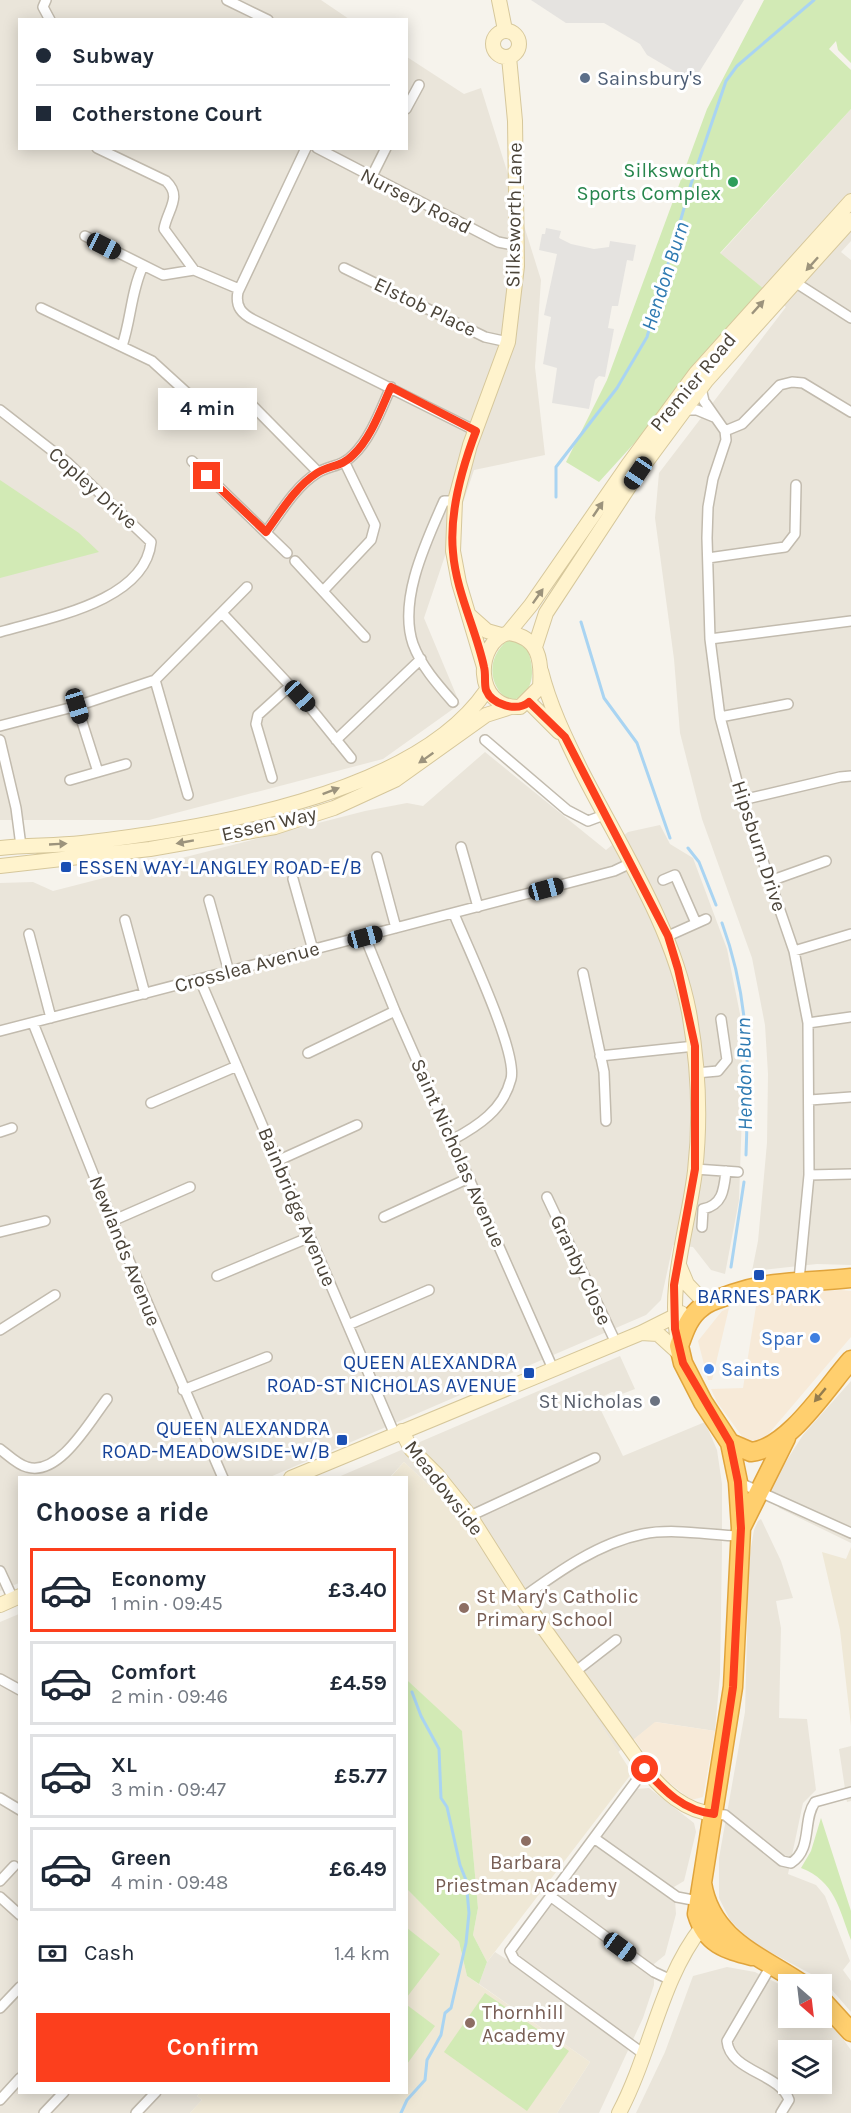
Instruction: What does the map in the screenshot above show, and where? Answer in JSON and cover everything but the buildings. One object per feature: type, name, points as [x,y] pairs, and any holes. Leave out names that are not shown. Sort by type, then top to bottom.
[{"type":"highway","points":[[785,1974],[752,1956],[719,1946],[705,1919],[702,1882],[733,1687],[740,1532],[738,1482],[730,1443],[703,1402],[679,1350],[688,1324],[703,1306],[761,1286],[799,1280],[847,1280]]},
{"type":"highway","points":[[740,1532],[758,1490],[790,1431],[851,1360]]},
{"type":"highway","points":[[730,1443],[742,1450],[761,1451],[790,1431]]},
{"type":"highway","points":[[705,1919],[752,1956]]},
{"type":"highway","points":[[832,2011],[851,2032]]},
{"type":"street","points":[[46,0],[43,7],[49,18]]},
{"type":"street","points":[[227,0],[264,18]]},
{"type":"street","name":"Silksworth Lane","points":[[500,0],[505,30]]},
{"type":"street","name":"Silksworth Lane","points":[[505,30],[516,34],[520,41],[519,50],[509,57],[501,56],[493,46],[497,34],[505,30]]},
{"type":"street","name":"Silksworth Lane","points":[[484,668],[453,551],[455,501],[476,431],[508,342],[518,246],[515,121],[509,57]]},
{"type":"street","points":[[408,105],[419,85]]},
{"type":"street","points":[[101,150],[172,186],[175,202],[164,229],[194,270],[239,289]]},
{"type":"street","points":[[305,150],[239,289],[238,306],[248,317],[476,431]]},
{"type":"street","name":"Nursery Road","points":[[321,150],[498,242],[518,246]]},
{"type":"street","points":[[371,178],[385,150]]},
{"type":"street","name":"Premier Road","points":[[541,671],[536,647],[546,613],[575,564],[701,388],[851,201]]},
{"type":"street","name":"Premier Road","points":[[486,691],[484,668],[491,646],[531,605],[628,465],[696,373],[851,220]]},
{"type":"street","points":[[85,236],[163,275],[194,270]]},
{"type":"street","points":[[122,346],[130,323],[135,282],[143,266]]},
{"type":"street","name":"Elstob Place","points":[[344,268],[485,337],[508,342]]},
{"type":"street","points":[[790,279],[851,318]]},
{"type":"street","points":[[41,308],[152,361],[208,412]]},
{"type":"street","points":[[701,388],[704,401],[725,431],[742,424],[780,386],[792,381],[803,383],[851,412]]},
{"type":"street","points":[[266,532],[300,487],[318,472],[345,463],[356,453],[373,426],[391,387]]},
{"type":"street","points":[[244,397],[318,472]]},
{"type":"street","name":"Copley Drive","points":[[0,410],[68,463],[151,542],[149,556],[126,583],[110,596],[95,604],[0,632]]},
{"type":"street","points":[[685,410],[697,410],[714,417]]},
{"type":"street","name":"Hipsburn Drive","points":[[725,431],[726,440],[713,479],[708,507],[711,639],[720,717],[742,800],[794,951],[808,1023],[810,1100],[808,1175],[799,1280]]},
{"type":"street","points":[[192,461],[287,553]]},
{"type":"street","points":[[323,591],[371,540],[375,525],[345,463]]},
{"type":"street","points":[[708,558],[785,547],[792,541],[795,534],[796,485]]},
{"type":"street","points":[[453,702],[414,646],[408,611],[423,548],[444,501],[455,501]]},
{"type":"street","points":[[295,561],[365,637]]},
{"type":"street","points":[[0,726],[77,706],[155,680],[247,587]]},
{"type":"street","points":[[222,613],[290,686],[351,758]]},
{"type":"street","points":[[469,615],[487,631],[519,634],[536,647]]},
{"type":"street","points":[[711,639],[851,621]]},
{"type":"street","points":[[336,740],[421,659]]},
{"type":"street","points":[[486,691],[495,700],[511,707],[520,707],[529,702],[540,687],[541,671]]},
{"type":"street","points":[[541,671],[548,699],[565,737],[668,936],[678,969],[695,1046],[695,1169],[674,1285],[674,1315],[679,1350]]},
{"type":"street","points":[[155,680],[188,795]]},
{"type":"street","points":[[272,778],[256,724],[258,715],[290,686]]},
{"type":"street","name":"Essen Way","points":[[0,848],[79,843],[189,827],[280,808],[324,794],[380,772],[418,750],[473,711],[486,691]]},
{"type":"street","points":[[529,702],[565,737]]},
{"type":"street","points":[[720,717],[788,704]]},
{"type":"street","points":[[77,706],[98,772]]},
{"type":"street","name":"Essen Way","points":[[0,866],[161,847],[274,826],[334,808],[395,780],[486,715],[511,707]]},
{"type":"street","points":[[0,740],[16,808],[21,846]]},
{"type":"street","points":[[485,740],[567,810],[588,821],[604,815]]},
{"type":"street","points":[[69,780],[126,764]]},
{"type":"street","points":[[742,800],[851,776]]},
{"type":"street","points":[[461,848],[478,907]]},
{"type":"street","points":[[376,857],[396,928]]},
{"type":"street","points":[[770,880],[826,861]]},
{"type":"street","name":"Crosslea Avenue","points":[[0,1031],[454,914],[614,871],[631,863]]},
{"type":"street","points":[[663,880],[675,874],[696,923]]},
{"type":"street","points":[[293,879],[313,950]]},
{"type":"street","points":[[209,900],[229,972]]},
{"type":"street","points":[[452,1140],[478,1127],[498,1107],[512,1078],[508,1050],[454,914]]},
{"type":"street","points":[[668,936],[706,919]]},
{"type":"street","points":[[125,920],[145,994]]},
{"type":"street","points":[[28,934],[51,1018]]},
{"type":"street","points":[[794,951],[851,934]]},
{"type":"street","name":"Saint Nicholas Avenue","points":[[365,937],[395,1011],[553,1369]]},
{"type":"street","points":[[583,974],[600,1056],[606,1121]]},
{"type":"street","name":"Bainbridge Avenue","points":[[200,980],[348,1325],[398,1433]]},
{"type":"street","points":[[308,1053],[395,1011]]},
{"type":"street","points":[[808,1023],[851,1017]]},
{"type":"street","points":[[696,1073],[718,1071],[727,1060],[721,1019]]},
{"type":"street","name":"Newlands Avenue","points":[[33,1023],[112,1221],[183,1390],[222,1476]]},
{"type":"street","points":[[600,1056],[695,1046]]},
{"type":"street","points":[[151,1103],[237,1066]]},
{"type":"street","points":[[810,1100],[851,1097]]},
{"type":"street","points":[[277,1161],[357,1125]]},
{"type":"street","points":[[0,1132],[12,1128]]},
{"type":"street","points":[[695,1169],[738,1172]]},
{"type":"street","points":[[702,1227],[703,1209],[718,1202],[723,1193],[726,1171]]},
{"type":"street","points":[[808,1175],[851,1174]]},
{"type":"street","points":[[384,1217],[469,1178]]},
{"type":"street","points":[[112,1221],[190,1187]]},
{"type":"street","name":"Granby Close","points":[[546,1197],[616,1343]]},
{"type":"street","points":[[0,1232],[45,1221]]},
{"type":"street","points":[[217,1276],[310,1236]]},
{"type":"street","points":[[296,1476],[641,1333],[674,1315],[703,1306],[687,1284],[679,1265]]},
{"type":"street","points":[[348,1325],[429,1290]]},
{"type":"street","points":[[0,1330],[56,1295]]},
{"type":"street","points":[[641,1333],[658,1334],[679,1350]]},
{"type":"street","points":[[183,1390],[267,1356]]},
{"type":"street","points":[[0,1449],[26,1467],[42,1469],[64,1456],[107,1399]]},
{"type":"street","name":"Meadowside","points":[[398,1433],[437,1475],[470,1516],[522,1598],[645,1769],[660,1787],[688,1808],[696,1812],[714,1814]]},
{"type":"street","points":[[470,1516],[595,1458]]},
{"type":"street","points":[[738,1482],[851,1533]]},
{"type":"street","points":[[522,1598],[576,1562],[643,1534],[740,1532]]},
{"type":"street","points":[[0,1571],[11,1600]]},
{"type":"street","points":[[576,1671],[616,1640]]},
{"type":"street","points":[[0,1679],[18,1689]]},
{"type":"street","points":[[645,1769],[510,1951],[514,1959],[645,2055]]},
{"type":"street","points":[[714,1814],[725,1815],[782,1862],[791,1863],[799,1857],[804,1846],[815,1802],[851,1792]]},
{"type":"street","points":[[0,1798],[18,1808]]},
{"type":"street","points":[[594,1838],[705,1919],[671,1980],[645,2055],[619,2113]]},
{"type":"street","points":[[0,1881],[14,1866]]},
{"type":"street","points":[[550,1896],[654,1972],[671,1980]]},
{"type":"street","points":[[2,1899],[18,1913]]},
{"type":"street","points":[[771,1966],[727,2041],[728,2049],[739,2061],[785,2090],[789,2100],[782,2113]]},
{"type":"street","points":[[0,2008],[18,1989]]},
{"type":"street","points":[[0,2100],[18,2080]]},
{"type":"street","points":[[44,2113],[62,2094]]},
{"type":"street","points":[[136,2113],[154,2094]]},
{"type":"shaded area","points":[[0,0],[321,0],[348,18],[18,18],[18,150],[408,150],[408,58],[464,94],[481,88],[541,280],[535,367],[545,455],[474,470],[424,618],[460,704],[383,759],[149,820],[0,820]]},
{"type":"shaded area","points":[[531,0],[744,0],[693,82],[647,55],[640,44],[604,23],[566,23]]},
{"type":"shaded area","points":[[851,109],[851,241],[841,252],[851,260],[851,1265],[817,1264],[752,1271],[758,1241],[767,1143],[768,1074],[765,1025],[752,958],[702,819],[680,733],[674,659],[655,518],[659,473],[786,307],[720,254]]},
{"type":"shaded area","points":[[546,228],[561,231],[559,238],[571,244],[594,249],[609,247],[610,241],[636,245],[633,261],[627,260],[618,306],[612,306],[608,328],[614,329],[605,377],[599,376],[595,380],[589,409],[552,403],[557,368],[543,364],[551,317],[544,315],[557,254],[539,250],[542,234],[545,234]]},
{"type":"shaded area","points":[[485,752],[606,850],[628,832],[660,825],[670,844],[693,858],[727,949],[740,1014],[743,1084],[739,1200],[725,1274],[711,1270],[693,1247],[673,1245],[661,1300],[646,1315],[272,1476],[18,1476],[18,1583],[0,1591],[0,883],[33,882],[53,891],[365,811],[407,803],[423,806]]},
{"type":"shaded area","points":[[851,1291],[851,1337],[765,1438],[757,1443],[744,1439],[717,1402],[711,1389],[743,1388],[757,1300],[795,1293]]},
{"type":"shaded area","points":[[729,1308],[712,1380],[708,1380],[698,1341],[722,1311]]},
{"type":"shaded area","points":[[620,1356],[635,1389],[622,1394],[612,1392],[596,1400],[623,1456],[705,1422],[717,1450],[722,1484],[722,1550],[720,1674],[715,1731],[656,1722],[618,1752],[559,1659],[452,1507],[404,1462],[391,1476],[341,1476]]},
{"type":"shaded area","points":[[851,1381],[851,1543],[779,1508],[769,1488],[803,1435]]},
{"type":"shaded area","points":[[404,1462],[452,1507],[559,1659],[632,1773],[487,1962],[473,1935],[478,1908],[462,1732],[408,1681],[408,1476],[392,1476]]},
{"type":"shaded area","points":[[761,1519],[781,1561],[793,1598],[776,1601],[781,1628],[779,1718],[807,1719],[816,1790],[803,1803],[788,1874],[816,1885],[825,1896],[850,1961],[843,1970],[851,1981],[851,2012],[832,1990],[832,1974],[811,1974],[751,1942],[730,1920],[719,1898],[719,1858],[745,1712],[749,1559],[754,1530]]},
{"type":"shaded area","points":[[851,1547],[851,1726],[840,1630],[822,1552],[846,1559]]},
{"type":"shaded area","points":[[18,1614],[18,2094],[199,2094],[197,2096],[202,2100],[190,2113],[0,2113],[0,1622]]},
{"type":"shaded area","points":[[655,1722],[715,1731],[703,1797],[691,1800],[661,1776],[634,1739]]},
{"type":"shaded area","points":[[851,1746],[851,1801],[847,1802],[839,1749]]},
{"type":"shaded area","points":[[649,1788],[694,1823],[696,1832],[684,1881],[674,1887],[676,1914],[665,1955],[654,1964],[654,1985],[643,2018],[599,2113],[557,2113],[590,2062],[479,1984],[487,1962],[495,1952],[509,1961],[636,1789]]},
{"type":"shaded area","name":"Thornhill Academy","points":[[408,1890],[459,1942],[467,1976],[590,2062],[557,2113],[190,2113],[202,2100],[197,2096],[199,2094],[408,2094]]},
{"type":"shaded area","points":[[727,1967],[755,1972],[778,1984],[778,2028],[832,2028],[832,2024],[851,2050],[851,2113],[636,2113],[665,2052],[693,1976]]},
{"type":"green space","name":"Silksworth Sports Complex","points":[[764,0],[851,0],[851,63],[838,50],[836,41],[829,49],[851,70],[851,109],[720,253],[770,294],[599,482],[566,462],[607,380],[707,109]]},
{"type":"green space","points":[[0,480],[79,533],[99,552],[0,578]]},
{"type":"green space","points":[[507,641],[516,641],[526,646],[532,671],[532,679],[525,693],[510,701],[497,688],[492,672],[496,656]]},
{"type":"green space","points":[[408,1681],[462,1731],[478,1908],[473,1935],[487,1962],[479,1984],[467,1976],[459,1942],[408,1890]]},
{"type":"green space","points":[[821,1818],[851,1911],[851,1940],[839,1907],[829,1888],[821,1880],[801,1868],[811,1851]]},
{"type":"green space","points":[[408,1929],[440,1954],[408,1996]]},
{"type":"green space","points":[[485,1993],[569,2051],[527,2111],[444,2052]]},
{"type":"green space","points":[[408,2006],[435,2026],[408,2063]]},
{"type":"waterway","name":"Hendon Burn","points":[[556,497],[556,467],[617,388],[647,337],[691,184],[726,81],[737,66],[814,0]]},
{"type":"waterway","name":"Hendon Burn","points":[[581,622],[604,698],[637,743],[670,838]]},
{"type":"waterway","name":"Hendon Burn","points":[[688,848],[699,862],[716,905]]},
{"type":"waterway","name":"Hendon Burn","points":[[722,923],[738,981],[746,1038],[748,1095],[746,1155]]},
{"type":"waterway","name":"Hendon Burn","points":[[731,1267],[744,1182]]},
{"type":"waterway","name":"Hendon Burn","points":[[401,2113],[407,2100],[425,2080],[427,2060],[441,2035],[445,2013],[451,2008],[466,1943],[469,1913],[466,1880],[460,1865],[447,1807],[441,1798],[439,1749],[421,1716],[412,1692]]},
{"type":"place","name":"Sainsbury's","points":[[585,78]]},
{"type":"place","name":"Silksworth Sports Complex","points":[[733,182]]},
{"type":"place","name":"ESSEN WAY-LANGLEY ROAD-E/B","points":[[66,867]]},
{"type":"place","name":"BARNES PARK","points":[[759,1275]]},
{"type":"place","name":"Spar","points":[[815,1338]]},
{"type":"place","name":"Saints","points":[[709,1369]]},
{"type":"place","name":"QUEEN ALEXANDRA ROAD-ST NICHOLAS AVENUE","points":[[529,1373]]},
{"type":"place","name":"St Nicholas","points":[[655,1401]]},
{"type":"place","name":"QUEEN ALEXANDRA ROAD-MEADOWSIDE-W/B","points":[[342,1440]]},
{"type":"place","name":"St Mary's Catholic Primary School","points":[[464,1608]]},
{"type":"place","name":"Barbara Priestman Academy","points":[[526,1841]]},
{"type":"place","name":"Thornhill Academy","points":[[470,2023]]},
{"type":"route","points":[[207,476],[266,532],[300,487],[318,472],[345,463],[356,453],[373,426],[391,387],[476,431],[455,501],[453,551],[459,583],[484,668],[486,691],[495,700],[511,707],[520,707],[529,702],[565,737],[668,936],[688,1009],[695,1046],[696,1073],[695,1169],[674,1285],[675,1329],[679,1354],[683,1363],[703,1402],[730,1443],[736,1463],[741,1528],[733,1687],[714,1814],[696,1812],[688,1808],[660,1787],[645,1769]]}]
